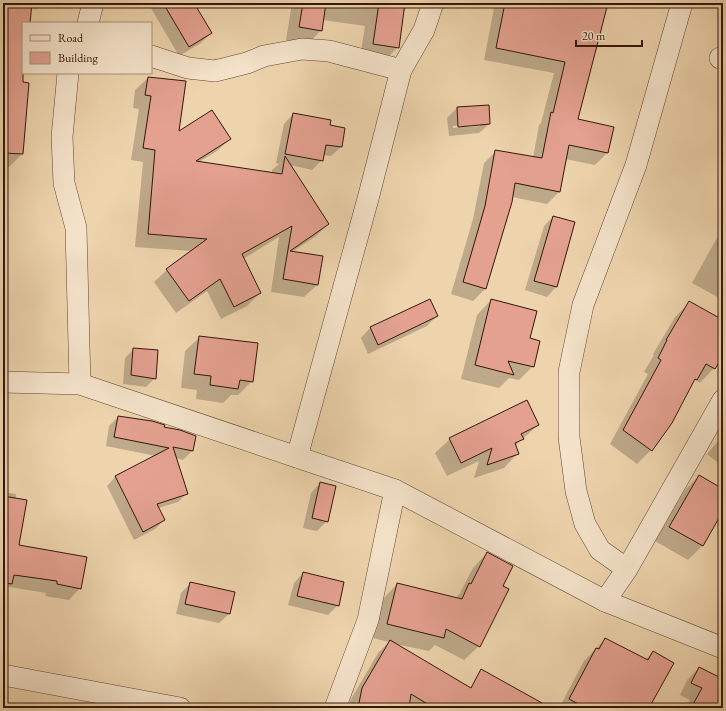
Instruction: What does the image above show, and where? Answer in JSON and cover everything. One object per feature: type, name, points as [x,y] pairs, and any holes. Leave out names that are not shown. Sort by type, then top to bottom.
[{"type":"street","points":[[88,22],[94,3]]},
{"type":"street","points":[[296,457],[369,195],[401,70],[424,30],[433,3]]},
{"type":"street","points":[[627,569],[600,550],[585,524],[576,491],[569,437],[569,372],[583,305],[636,165],[682,3]]},
{"type":"street","points":[[152,56],[188,68],[215,71],[247,63],[264,56],[302,49],[329,51],[401,70]]},
{"type":"street","points":[[68,74],[62,137],[64,183],[76,228],[80,384]]},
{"type":"street","points":[[3,382],[80,384],[395,490],[606,601],[723,648]]},
{"type":"street","points":[[606,601],[627,569],[723,400]]},
{"type":"street","points":[[335,708],[368,620],[395,490]]},
{"type":"street","points":[[3,675],[180,708]]},
{"type":"building","points":[[8,3],[32,3],[30,22],[22,22],[22,74],[23,82],[29,83],[23,154],[3,153],[3,43]]},
{"type":"building","points":[[163,3],[194,3],[212,33],[189,47]]},
{"type":"building","points":[[303,3],[326,3],[322,31],[299,27]]},
{"type":"building","points":[[379,3],[405,3],[399,48],[373,44]]},
{"type":"building","points":[[505,3],[608,3],[578,119],[614,127],[608,153],[569,145],[560,192],[515,183],[512,202],[486,289],[463,282],[485,206],[495,150],[542,158],[551,112],[553,113],[565,62],[496,48]]},
{"type":"building","points":[[148,77],[186,81],[179,131],[212,110],[231,139],[196,161],[282,174],[285,156],[329,224],[290,251],[323,256],[318,285],[283,279],[292,226],[242,254],[261,293],[234,307],[220,279],[189,301],[166,269],[207,239],[148,234],[155,150],[143,148],[151,96],[145,95]]},
{"type":"building","points":[[489,105],[490,124],[458,127],[457,107]]},
{"type":"building","points":[[293,113],[331,120],[330,125],[345,128],[342,147],[326,145],[323,161],[285,154]]},
{"type":"building","points":[[553,216],[575,222],[557,287],[534,281]]},
{"type":"building","points":[[430,299],[438,316],[378,345],[370,327]]},
{"type":"building","points":[[491,299],[537,311],[530,338],[540,341],[534,367],[508,361],[514,375],[475,365]]},
{"type":"building","points":[[689,301],[723,320],[723,356],[715,369],[706,364],[697,380],[695,379],[672,423],[652,451],[623,430],[661,360],[658,358],[666,340]]},
{"type":"building","points":[[199,336],[258,343],[253,382],[240,380],[238,389],[210,385],[211,376],[194,374]]},
{"type":"building","points":[[133,348],[158,350],[156,379],[131,375]]},
{"type":"building","points":[[527,400],[539,425],[521,434],[524,439],[515,443],[519,454],[487,465],[492,448],[461,463],[449,438]]},
{"type":"building","points":[[118,416],[152,421],[165,425],[164,427],[180,430],[196,436],[193,451],[173,447],[188,494],[157,504],[165,520],[143,532],[115,476],[169,448],[114,437]]},
{"type":"building","points":[[699,475],[723,489],[723,511],[703,546],[669,527]]},
{"type":"building","points":[[320,482],[336,486],[328,522],[312,518]]},
{"type":"building","points":[[3,496],[27,500],[19,545],[87,557],[81,589],[57,584],[57,581],[14,575],[12,584],[3,583]]},
{"type":"building","points":[[487,552],[513,566],[503,586],[509,589],[480,647],[446,629],[444,638],[387,624],[397,583],[462,599],[469,583],[471,584]]},
{"type":"building","points":[[303,572],[344,582],[339,606],[297,596]]},
{"type":"building","points":[[190,582],[235,592],[230,614],[185,604]]},
{"type":"building","points":[[605,638],[648,660],[653,651],[674,663],[649,708],[586,708],[569,699],[596,648],[599,649]]},
{"type":"building","points":[[390,640],[471,688],[481,669],[551,708],[434,708],[411,694],[409,708],[358,708],[362,688]]},
{"type":"building","points":[[699,667],[723,679],[723,708],[691,708],[702,688],[691,683]]}]
